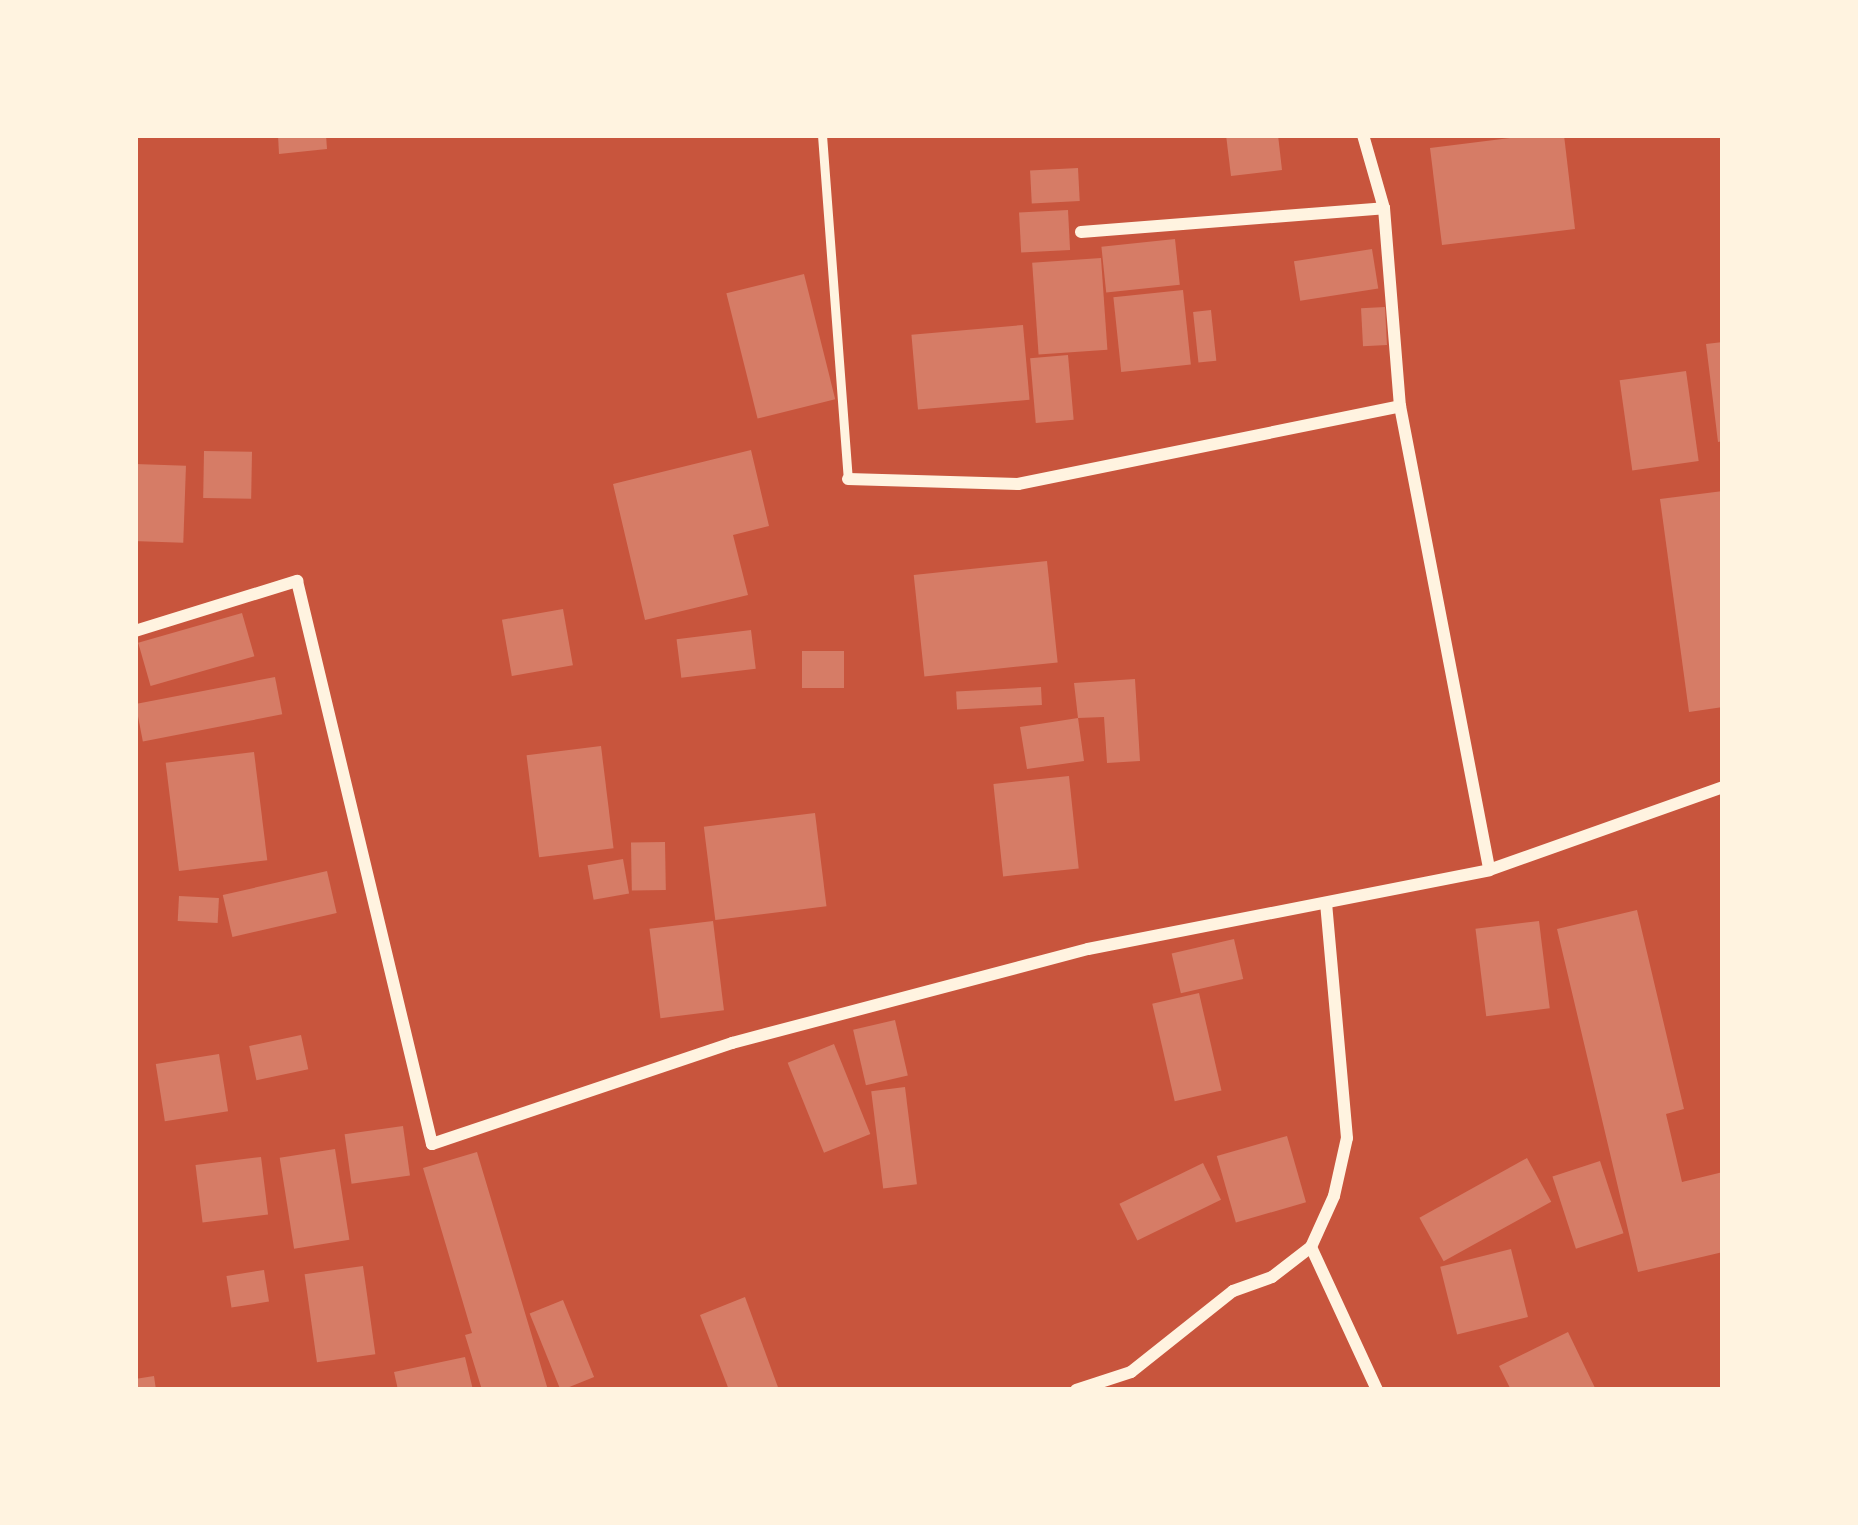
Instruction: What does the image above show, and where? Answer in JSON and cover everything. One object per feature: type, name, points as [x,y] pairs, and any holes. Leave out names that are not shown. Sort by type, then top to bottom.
[{"type":"street","points":[[1364,135],[1384,208],[1400,406],[1490,870]]},
{"type":"street","points":[[1081,232],[1384,208]]},
{"type":"street","points":[[848,479],[1018,484],[1400,406]]},
{"type":"street","points":[[135,631],[297,581],[433,1144],[776,1031],[1088,949],[1490,870],[1723,788]]},
{"type":"street","points":[[1076,1390],[1131,1372],[1233,1292],[1272,1277],[1311,1247],[1334,1196],[1347,1138],[1326,903]]},
{"type":"street","points":[[1311,1247],[1377,1390]]},
{"type":"lane","points":[[822,135],[848,479]]},
{"type":"building","points":[[278,135],[326,135],[327,149],[279,154]]},
{"type":"building","points":[[1226,135],[1278,135],[1282,170],[1231,176]]},
{"type":"building","points":[[1564,135],[1575,229],[1442,245],[1430,148]]},
{"type":"building","points":[[1078,168],[1080,201],[1032,203],[1030,171]]},
{"type":"building","points":[[1068,210],[1070,250],[1021,253],[1019,213]]},
{"type":"building","points":[[1175,239],[1180,285],[1106,292],[1101,247]]},
{"type":"building","points":[[1372,249],[1378,289],[1300,301],[1294,261]]},
{"type":"building","points":[[1101,258],[1107,350],[1039,355],[1032,263]]},
{"type":"building","points":[[804,274],[835,399],[758,419],[726,293]]},
{"type":"building","points":[[1183,290],[1191,365],[1121,372],[1113,297]]},
{"type":"building","points":[[1385,307],[1387,345],[1363,346],[1361,308]]},
{"type":"building","points":[[1211,310],[1216,361],[1198,363],[1193,312]]},
{"type":"building","points":[[1023,325],[1030,400],[918,409],[911,335]]},
{"type":"building","points":[[1723,342],[1723,441],[1718,442],[1706,344]]},
{"type":"building","points":[[1068,355],[1074,420],[1036,423],[1030,358]]},
{"type":"building","points":[[1686,371],[1699,461],[1632,470],[1620,380]]},
{"type":"building","points":[[751,450],[769,526],[733,535],[748,595],[645,620],[613,484]]},
{"type":"building","points":[[204,451],[252,452],[251,499],[203,498]]},
{"type":"building","points":[[135,464],[186,466],[183,543],[135,541]]},
{"type":"building","points":[[1723,491],[1723,707],[1689,712],[1660,499]]},
{"type":"building","points":[[1047,561],[1058,662],[924,676],[914,575]]},
{"type":"building","points":[[563,609],[573,665],[512,676],[502,620]]},
{"type":"building","points":[[242,613],[254,656],[151,686],[138,643]]},
{"type":"building","points":[[751,630],[756,669],[681,678],[677,639]]},
{"type":"building","points":[[802,651],[844,651],[844,688],[802,688]]},
{"type":"building","points":[[275,677],[282,714],[143,741],[136,704]]},
{"type":"building","points":[[1135,679],[1140,761],[1107,763],[1104,717],[1078,718],[1074,683]]},
{"type":"building","points":[[1041,687],[1042,705],[957,709],[956,691]]},
{"type":"building","points":[[1078,718],[1084,761],[1027,769],[1020,727]]},
{"type":"building","points":[[601,746],[614,848],[539,857],[527,755]]},
{"type":"building","points":[[254,752],[267,860],[179,871],[166,763]]},
{"type":"building","points":[[1069,776],[1079,868],[1003,876],[993,784]]},
{"type":"building","points":[[815,813],[826,906],[715,920],[704,827]]},
{"type":"building","points":[[665,842],[666,890],[632,891],[631,843]]},
{"type":"building","points":[[623,859],[629,893],[594,900],[588,865]]},
{"type":"building","points":[[327,871],[337,913],[232,937],[223,895]]},
{"type":"building","points":[[179,896],[219,898],[218,923],[178,921]]},
{"type":"building","points":[[1637,910],[1684,1109],[1666,1114],[1682,1182],[1723,1172],[1723,1252],[1638,1272],[1557,929]]},
{"type":"building","points":[[713,921],[724,1010],[660,1018],[649,929]]},
{"type":"building","points":[[1539,921],[1550,1008],[1486,1016],[1475,929]]},
{"type":"building","points":[[1234,939],[1243,979],[1181,993],[1172,953]]},
{"type":"building","points":[[1199,993],[1221,1090],[1175,1101],[1152,1004]]},
{"type":"building","points":[[895,1020],[908,1076],[866,1085],[853,1030]]},
{"type":"building","points":[[301,1035],[308,1069],[256,1080],[249,1046]]},
{"type":"building","points":[[834,1044],[870,1134],[824,1153],[788,1063]]},
{"type":"building","points":[[219,1054],[228,1111],[165,1121],[156,1064]]},
{"type":"building","points":[[905,1087],[917,1184],[883,1188],[871,1091]]},
{"type":"building","points":[[403,1126],[410,1176],[352,1184],[345,1134]]},
{"type":"building","points":[[1287,1136],[1306,1202],[1236,1222],[1217,1156]]},
{"type":"building","points":[[335,1149],[349,1240],[294,1249],[280,1158]]},
{"type":"building","points":[[477,1152],[548,1390],[482,1390],[465,1335],[472,1333],[423,1168]]},
{"type":"building","points":[[261,1157],[268,1215],[203,1223],[195,1165]]},
{"type":"building","points":[[1527,1158],[1551,1202],[1444,1261],[1419,1218]]},
{"type":"building","points":[[1600,1161],[1623,1233],[1576,1249],[1552,1176]]},
{"type":"building","points":[[1203,1163],[1221,1200],[1137,1241],[1119,1204]]},
{"type":"building","points":[[1511,1249],[1528,1317],[1457,1335],[1440,1267]]},
{"type":"building","points":[[363,1266],[375,1354],[317,1362],[305,1274]]},
{"type":"building","points":[[264,1270],[269,1302],[231,1308],[226,1276]]},
{"type":"building","points":[[745,1297],[779,1390],[729,1390],[700,1315]]},
{"type":"building","points":[[563,1300],[594,1377],[561,1390],[530,1313]]},
{"type":"building","points":[[1568,1332],[1596,1390],[1511,1390],[1499,1366]]},
{"type":"building","points":[[465,1357],[473,1390],[398,1390],[394,1372]]},
{"type":"building","points":[[154,1376],[156,1390],[135,1390],[135,1379]]}]
